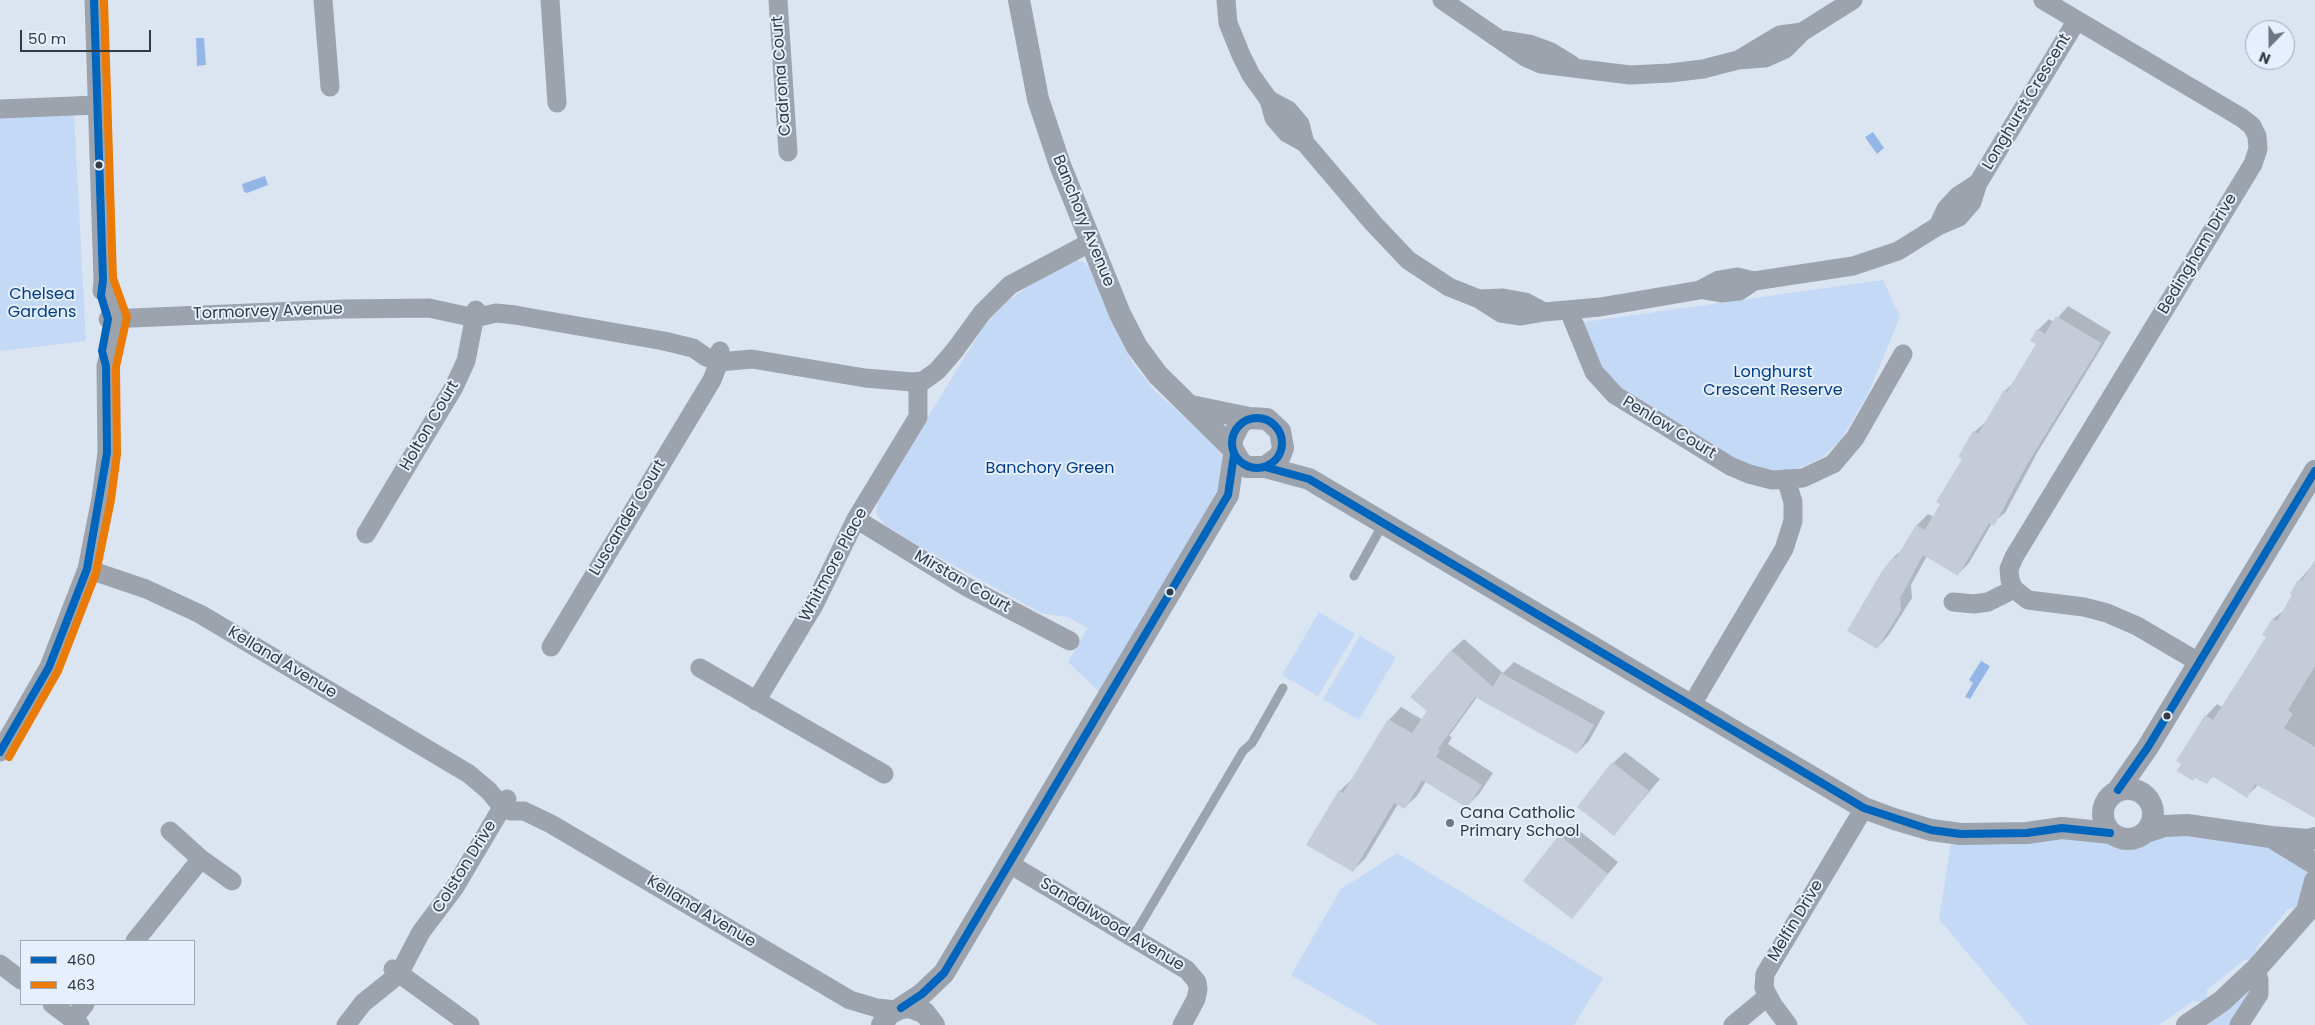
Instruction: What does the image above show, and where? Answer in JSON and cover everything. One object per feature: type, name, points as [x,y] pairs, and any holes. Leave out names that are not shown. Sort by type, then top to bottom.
[{"type":"street","points":[[0,752],[50,667],[87,569],[101,498],[107,453],[106,366],[112,318],[103,280],[94,0]]},
{"type":"street","points":[[323,0],[330,88]]},
{"type":"street","points":[[550,0],[558,103]]},
{"type":"street","name":"Cadrona Court","points":[[778,0],[788,152]]},
{"type":"street","name":"Longhurst Crescent","points":[[1226,0],[1228,22],[1251,76],[1269,100],[1288,110],[1300,124],[1306,143],[1373,223],[1408,260],[1449,287],[1479,299],[1504,298],[1525,302],[1544,312],[1569,311],[1700,290],[1721,293],[1739,291],[1754,281],[1853,266],[1898,251],[1938,226],[1946,209],[1958,196],[1978,183],[2077,20]]},
{"type":"street","points":[[1442,0],[1501,40],[1529,44],[1552,52],[1575,67],[1638,74],[1703,69],[1738,60],[1765,58],[1785,49],[1802,32],[1853,0]]},
{"type":"street","name":"Bedingham Drive","points":[[2014,589],[2010,580],[2009,569],[2014,557],[2249,170],[2258,149],[2252,126],[2242,118],[2044,0]]},
{"type":"street","name":"Banchory Avenue","points":[[1022,4],[1027,48],[1038,99],[1060,165],[1120,314],[1138,346],[1158,375],[1191,406],[1233,451]]},
{"type":"street","points":[[0,109],[97,105]]},
{"type":"street","points":[[475,314],[502,304],[514,307],[533,316],[664,341],[685,338],[717,358],[752,351],[780,363],[914,388],[930,377],[956,350],[976,320],[1010,285],[1091,242]]},
{"type":"street","name":"Tormorvey Avenue","points":[[112,318],[344,309],[429,308],[439,302],[453,302],[475,314]]},
{"type":"street","name":"Penlow Court","points":[[1569,311],[1594,372],[1614,395],[1730,466],[1749,474],[1772,480],[1803,478],[1833,464],[1854,438],[1903,354]]},
{"type":"street","name":"Holton Court","points":[[366,534],[454,387],[466,361],[475,314]]},
{"type":"street","name":"Luscander Court","points":[[551,647],[712,380],[717,358]]},
{"type":"street","name":"Whitmore Place","points":[[756,701],[814,606],[856,519],[912,429],[914,388]]},
{"type":"street","points":[[1191,406],[1249,418],[1267,419],[1280,431],[1283,439],[1310,479]]},
{"type":"street","points":[[1228,495],[1234,430],[1240,423],[1249,418]]},
{"type":"street","points":[[934,1025],[936,1002],[944,973],[1008,863],[1228,495],[1280,456],[1283,439]]},
{"type":"street","points":[[1233,451],[1248,467],[1263,468],[1310,479],[1864,808],[1894,820],[1931,830],[1961,834],[2027,833],[2062,828],[2110,833],[2121,839],[2130,840],[2164,826],[2187,825],[2271,837],[2308,840],[2315,838]]},
{"type":"street","points":[[2110,833],[2102,817],[2112,796],[2148,747],[2315,471]]},
{"type":"street","points":[[1691,706],[1784,549],[1792,521],[1793,502],[1786,479]]},
{"type":"street","name":"Mirstan Court","points":[[856,519],[965,586],[1069,643]]},
{"type":"street","name":"Kelland Avenue","points":[[87,569],[146,589],[200,614],[469,774],[485,777],[494,783],[505,803],[527,803],[540,810],[552,824],[850,1000],[893,1014]]},
{"type":"street","points":[[1953,602],[1974,604],[1988,602],[2014,589],[2028,600],[2036,603],[2084,607],[2107,613],[2137,626],[2200,663]]},
{"type":"street","points":[[700,668],[884,774]]},
{"type":"street","points":[[2146,832],[2152,821],[2148,747]]},
{"type":"street","points":[[2062,828],[2112,796],[2136,790],[2160,812],[2187,825]]},
{"type":"street","name":"Colston Drive","points":[[346,1025],[363,1004],[368,991],[396,972],[408,941],[422,932],[455,887],[505,803]]},
{"type":"street","name":"Melfin Drive","points":[[1768,996],[1764,981],[1769,965],[1864,808]]},
{"type":"street","points":[[170,831],[201,859],[232,881]]},
{"type":"street","points":[[2271,837],[2315,862],[2315,854]]},
{"type":"street","points":[[136,940],[201,859]]},
{"type":"street","name":"Sandalwood Avenue","points":[[1008,863],[1187,970],[1196,982],[1198,989],[1196,999],[1182,1025]]},
{"type":"street","points":[[2187,1025],[2222,1001],[2272,953],[2312,905],[2315,881]]},
{"type":"street","points":[[0,964],[20,979]]},
{"type":"street","points":[[2243,1018],[2259,994],[2259,980],[2256,969]]},
{"type":"street","points":[[396,972],[470,1025]]},
{"type":"street","points":[[893,1014],[922,994],[944,973]]},
{"type":"street","points":[[1733,1025],[1768,996],[1788,1025]]},
{"type":"street","name":"Kelland Avenue","points":[[850,1000],[872,1025]]},
{"type":"street","points":[[53,1005],[76,1022],[84,1005]]},
{"type":"street","points":[[893,1014],[918,1009],[934,1025]]},
{"type":"lane","points":[[1354,576],[1384,524]]},
{"type":"lane","points":[[1133,937],[1243,751],[1252,743],[1283,688]]},
{"type":"green space","name":"Chelsea Gardens","points":[[74,114],[86,341],[0,351],[0,117]]},
{"type":"green space","name":"Banchory Green","points":[[1074,259],[1084,263],[1094,271],[1132,362],[1155,391],[1222,450],[1221,492],[1100,693],[1068,662],[1088,628],[1067,617],[1041,613],[910,541],[884,524],[876,513],[879,496],[982,329],[1004,304],[1052,269]]},
{"type":"green space","name":"Longhurst Crescent Reserve","points":[[1883,280],[1900,317],[1868,394],[1842,438],[1822,458],[1794,470],[1767,473],[1737,460],[1617,388],[1600,364],[1584,322]]},
{"type":"green space","points":[[1319,612],[1355,634],[1318,696],[1282,675]]},
{"type":"green space","points":[[1360,636],[1396,657],[1359,720],[1323,699]]},
{"type":"green space","points":[[2075,835],[2128,844],[2149,836],[2180,836],[2287,849],[2307,872],[2305,892],[2295,908],[2288,909],[2257,947],[2252,959],[2244,960],[2207,990],[2207,998],[2202,1002],[2193,1001],[2159,1025],[2028,1025],[1939,919],[1951,844],[2007,845]]},
{"type":"green space","points":[[1397,853],[1603,978],[1574,1025],[1379,1025],[1291,975],[1341,889]]},
{"type":"green space","points":[[2255,985],[2232,1025],[2200,1025]]},
{"type":"water","points":[[196,38],[204,38],[206,65],[197,66]]},
{"type":"water","points":[[1873,132],[1884,148],[1877,154],[1865,137]]},
{"type":"water","points":[[265,176],[268,185],[247,193],[244,192],[242,184]]},
{"type":"water","points":[[1981,661],[1990,666],[1970,699],[1965,697],[1973,683],[1969,680]]},
{"type":"building","points":[[2056,316],[2101,343],[2097,351],[2026,466],[1994,526],[1989,523],[1958,576],[1923,555],[1900,598],[1901,610],[1877,649],[1847,631],[1882,571],[1893,557],[1896,558],[1916,525],[1925,530],[1940,504],[1936,502],[1962,459],[1958,457],[1973,431],[1978,434],[2004,390],[2007,392],[2036,344],[2030,341],[2037,329],[2045,334]]},
{"type":"building","points":[[2315,560],[2315,666],[2288,710],[2293,714],[2284,728],[2315,747],[2315,818],[2255,784],[2247,798],[2212,776],[2207,784],[2195,778],[2193,781],[2177,771],[2181,764],[2176,761],[2205,715],[2213,720],[2266,637],[2262,635],[2272,619],[2277,621],[2292,595],[2290,594],[2297,581],[2302,581]]},
{"type":"building","points":[[1451,650],[1493,687],[1501,673],[1594,725],[1577,754],[1475,697],[1438,749],[1440,750],[1436,757],[1482,785],[1467,808],[1422,780],[1405,809],[1394,803],[1353,872],[1306,845],[1339,790],[1343,793],[1388,719],[1412,733],[1427,711],[1410,697]]},
{"type":"building","points":[[1612,762],[1649,791],[1614,836],[1577,807]]},
{"type":"building","points":[[1559,835],[1608,874],[1572,919],[1523,881]]},
{"type":"transit line","name":"460","points":[[0,752],[49,667],[87,569],[107,453],[106,366],[102,351],[108,319],[101,296],[103,280],[94,0]]},
{"type":"transit line","name":"463","points":[[9,757],[58,671],[96,573],[111,500],[117,454],[116,367],[127,317],[113,278],[104,0]]},
{"type":"transit line","name":"460","points":[[1252,418],[1262,418],[1275,425],[1282,438],[1282,443],[1282,448],[1275,461],[1262,468],[1252,468],[1243,464],[1236,457],[1232,448],[1232,438],[1236,429],[1243,422],[1252,418]]},
{"type":"transit line","name":"460","points":[[901,1008],[922,994],[944,973],[1228,495],[1234,455]]},
{"type":"transit line","name":"460","points":[[1265,467],[1309,479],[1864,808],[1931,830],[1961,834],[2027,833],[2062,828],[2110,833]]},
{"type":"transit line","name":"460","points":[[2118,790],[2148,747],[2315,471]]},
{"type":"place","name":"Cana Catholic Primary School","points":[[1450,823]]}]
